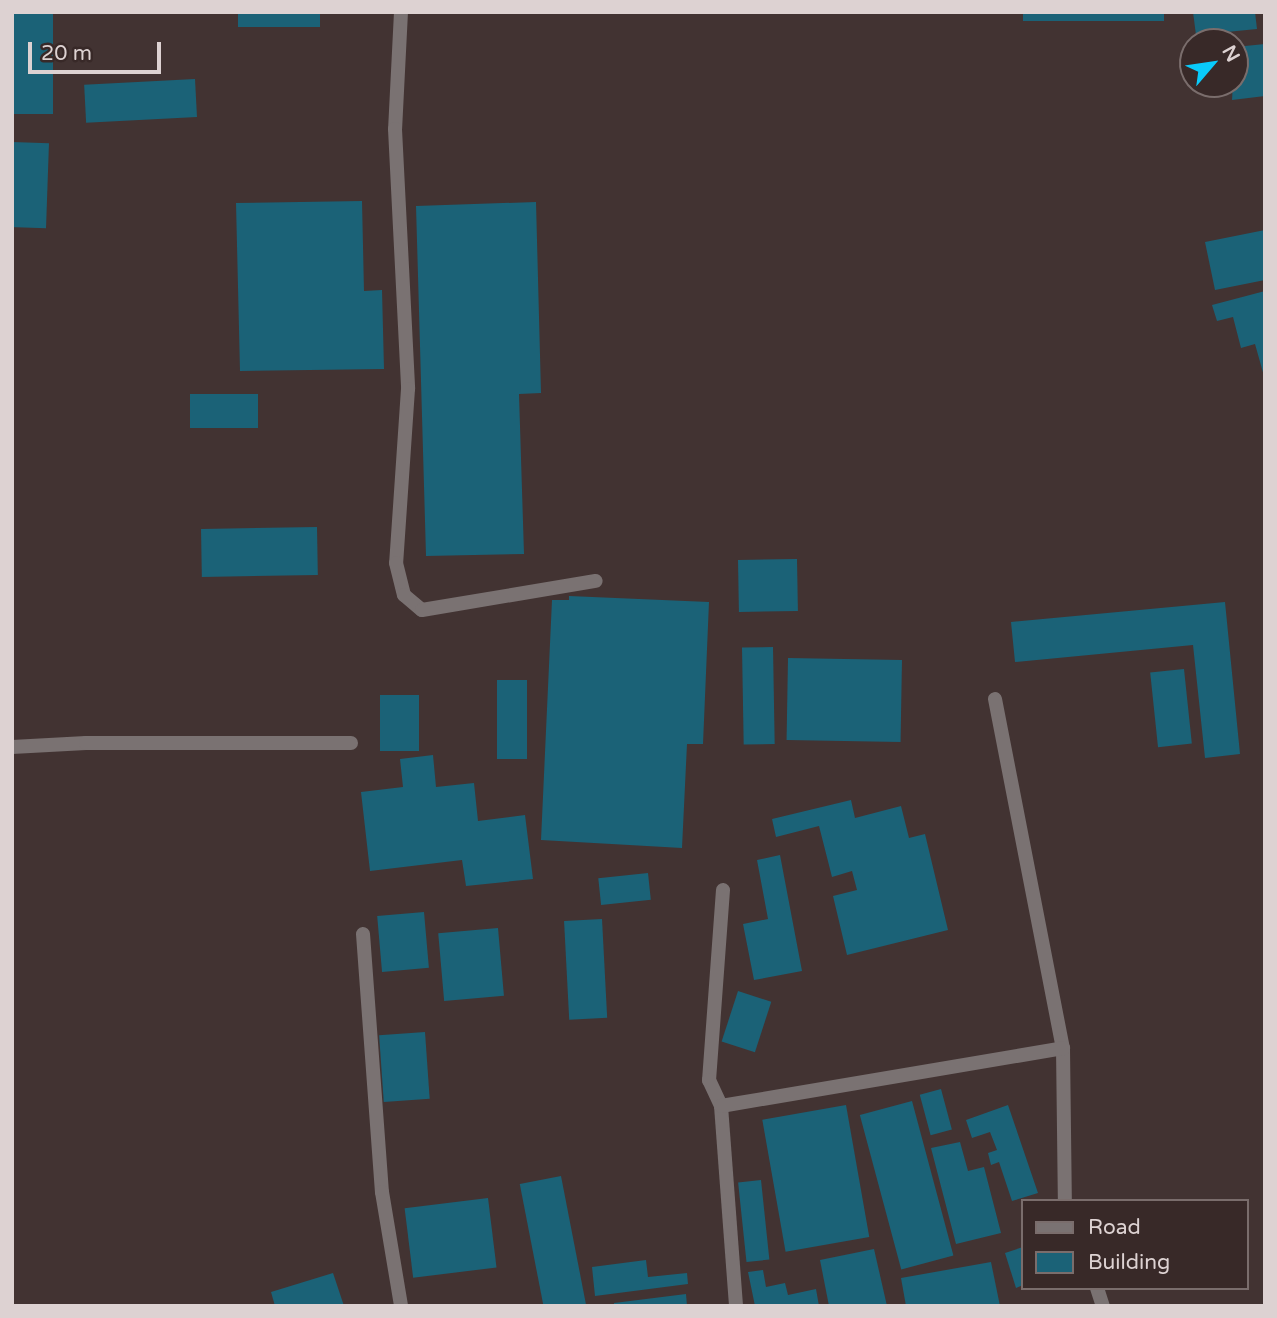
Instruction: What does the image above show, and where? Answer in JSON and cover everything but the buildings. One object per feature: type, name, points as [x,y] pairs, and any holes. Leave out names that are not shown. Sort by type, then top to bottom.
[{"type":"street","points":[[401,12],[395,129],[408,389],[396,563],[404,595],[422,611],[596,580]]},
{"type":"street","points":[[995,699],[1063,1048],[1065,1199]]},
{"type":"street","points":[[12,747],[86,743],[351,743]]},
{"type":"street","points":[[723,890],[709,1080],[721,1106],[736,1306]]},
{"type":"street","points":[[363,934],[382,1192],[401,1306]]},
{"type":"street","points":[[721,1106],[1063,1048]]}]
